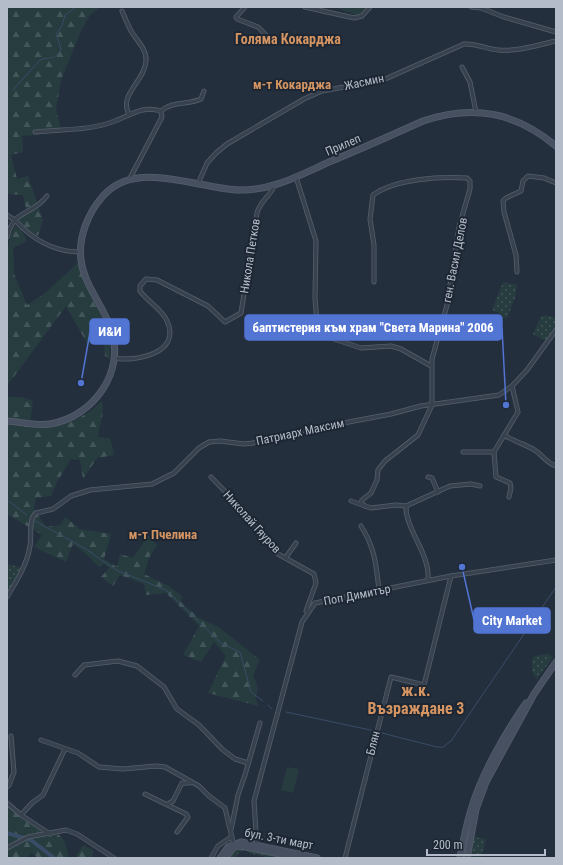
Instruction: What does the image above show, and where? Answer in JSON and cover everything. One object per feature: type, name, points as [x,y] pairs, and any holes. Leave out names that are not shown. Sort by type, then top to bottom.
[{"type":"street","points":[[245,7],[236,17],[237,20],[258,27],[267,36]]},
{"type":"street","points":[[305,7],[337,16],[354,18],[362,16],[370,7]]},
{"type":"street","points":[[471,7],[481,8],[504,17],[556,32]]},
{"type":"street","points":[[122,11],[131,30],[144,49],[146,61],[141,78],[128,94],[126,107],[129,114]]},
{"type":"street","name":"Жасмин","points":[[198,184],[207,163],[227,144],[304,99],[322,91],[383,80],[464,44],[497,50],[513,51],[556,41]]},
{"type":"street","points":[[462,67],[470,82],[476,112]]},
{"type":"street","points":[[7,421],[48,424],[67,419],[81,412],[92,404],[101,393],[108,379],[114,358],[114,345],[111,330],[86,278],[80,252],[84,228],[104,195],[128,181],[162,117],[162,111],[164,108],[184,102],[197,101],[201,99],[204,91]]},
{"type":"street","points":[[35,132],[88,128],[112,122],[129,114],[148,108],[162,111]]},
{"type":"street","name":"Прилеп","points":[[128,181],[158,177],[239,190],[259,189],[274,186],[423,121],[456,112],[476,112],[517,120],[533,128],[556,146]]},
{"type":"street","points":[[517,272],[516,255],[504,212],[503,201],[522,191],[523,181],[528,176],[544,178],[556,183]]},
{"type":"street","points":[[296,177],[316,241],[315,298],[318,335]]},
{"type":"street","name":"ген. Васил Делов","points":[[364,506],[362,500],[371,493],[377,480],[378,470],[385,462],[418,435],[432,404],[431,366],[447,305],[457,242],[470,189],[470,181],[467,178],[441,178],[408,182],[384,188],[373,195],[370,219],[374,245],[374,282]]},
{"type":"street","name":"Никола Петков","points":[[114,358],[134,359],[158,352],[166,346],[170,335],[167,321],[161,312],[140,291],[140,286],[146,279],[157,280],[208,306],[225,322],[241,313],[257,213],[264,199],[274,190],[274,186]]},
{"type":"street","points":[[7,237],[15,218],[36,207],[47,196]]},
{"type":"street","points":[[7,215],[15,218],[23,228],[42,243],[72,252],[80,252]]},
{"type":"street","name":"Патриарх Максим","points":[[7,597],[26,562],[34,515],[53,509],[71,496],[90,490],[152,484],[174,473],[199,448],[209,442],[220,440],[244,444],[253,443],[291,433],[377,417],[432,404],[494,396],[512,386],[527,370],[556,330]]},
{"type":"street","points":[[287,332],[307,332],[362,348],[391,346],[401,349],[431,366]]},
{"type":"street","points":[[509,497],[511,488],[510,483],[496,477],[494,452],[518,412],[518,404],[512,386]]},
{"type":"street","points":[[504,435],[516,444],[532,449],[549,464],[556,466]]},
{"type":"street","points":[[463,452],[494,452]]},
{"type":"street","name":"Николай Гяуров","points":[[211,477],[243,510],[278,554],[310,571],[316,578],[312,597],[302,622]]},
{"type":"street","points":[[428,477],[432,478],[438,492]]},
{"type":"street","points":[[351,501],[371,508],[396,504],[406,506],[450,486],[472,484],[480,486]]},
{"type":"street","points":[[406,506],[406,514],[418,541],[429,574],[428,580]]},
{"type":"street","points":[[361,526],[372,545],[375,556],[379,590]]},
{"type":"street","points":[[286,557],[296,543]]},
{"type":"street","name":"Поп Димитър","points":[[257,846],[254,801],[302,622],[315,603],[428,580],[556,560]]},
{"type":"street","name":"Блян","points":[[346,858],[391,677],[424,684],[451,576]]},
{"type":"street","points":[[75,675],[84,665],[124,662],[137,666],[164,687],[177,709],[199,725],[226,752],[235,758],[248,763]]},
{"type":"street","points":[[460,858],[471,808],[482,782],[517,716],[556,662]]},
{"type":"street","points":[[468,858],[476,809],[482,791],[494,766],[534,694]]},
{"type":"street","points":[[211,858],[218,846],[231,835],[238,795],[260,723]]},
{"type":"street","points":[[7,787],[10,785],[14,772],[10,736]]},
{"type":"street","points":[[41,740],[78,753],[99,768],[123,769],[161,766],[199,786],[225,808],[233,846]]},
{"type":"street","points":[[21,815],[32,803],[43,795],[65,749]]},
{"type":"street","points":[[168,804],[173,801],[182,782],[186,781],[195,784]]},
{"type":"street","points":[[145,794],[186,814],[188,817],[177,832]]},
{"type":"street","points":[[7,803],[21,815],[50,834]]},
{"type":"street","points":[[7,848],[28,837],[66,830],[77,834],[114,858]]},
{"type":"street","name":"бул. 3-ти март","points":[[225,858],[233,846]]},
{"type":"street","name":"бул. 3-ти март","points":[[220,858],[226,849],[233,846],[257,846],[317,858]]},
{"type":"street","name":"бул. 3-ти март","points":[[257,846],[299,858]]},
{"type":"green space","points":[[7,7],[100,7],[90,15],[81,31],[61,80],[56,110],[62,132],[22,136],[23,152],[11,155],[17,179],[28,176],[43,220],[38,236],[25,228],[18,218],[27,214],[23,195],[7,194]]},
{"type":"green space","points":[[334,7],[367,7],[359,16]]},
{"type":"green space","points":[[15,226],[21,229],[27,241],[13,248],[14,274],[27,305],[44,294],[78,263],[107,334],[110,346],[110,359],[105,356],[104,340],[87,343],[66,306],[7,386],[8,249],[10,235]]},
{"type":"green space","points":[[503,282],[517,285],[515,298],[507,318],[500,317],[499,313],[492,310]]},
{"type":"green space","points":[[546,315],[556,318],[556,330],[547,342],[533,334],[541,317]]},
{"type":"green space","points":[[7,397],[21,397],[33,401],[30,421],[7,419]]},
{"type":"green space","points":[[102,401],[102,415],[98,437],[110,438],[114,455],[97,458],[83,479],[80,460],[71,459],[57,482],[51,496],[36,498],[34,509],[46,527],[60,525],[65,517],[80,529],[111,534],[104,559],[117,567],[120,554],[133,558],[148,536],[157,545],[149,558],[144,574],[167,585],[182,596],[181,602],[199,618],[220,628],[260,660],[253,675],[258,688],[255,698],[259,706],[208,693],[226,656],[214,642],[201,662],[183,655],[199,626],[166,593],[146,595],[144,584],[120,575],[113,586],[101,577],[109,568],[105,564],[99,567],[73,544],[66,562],[34,547],[42,535],[7,514],[7,424],[34,426],[58,425],[80,417]]},
{"type":"green space","points":[[7,564],[23,568],[7,597]]},
{"type":"green space","points":[[548,654],[553,657],[537,679],[532,671],[532,659],[535,656]]},
{"type":"green space","points":[[287,767],[299,769],[293,793],[281,790]]},
{"type":"green space","points":[[7,804],[48,835],[58,834],[64,840],[69,858],[38,858],[31,853],[27,858],[7,858]]},
{"type":"green space","points":[[474,837],[486,839],[481,858],[470,858]]},
{"type":"green space","points":[[83,845],[94,851],[91,858],[75,858]]},
{"type":"green space","points":[[234,847],[276,852],[274,858],[251,854],[245,850],[240,852],[234,858],[225,858]]},
{"type":"waterway","points":[[13,90],[40,60],[55,57],[59,53],[61,49],[56,34],[62,26],[65,15],[76,7]]},
{"type":"waterway","points":[[7,500],[27,515]]},
{"type":"waterway","points":[[35,521],[86,549],[116,570],[166,590],[222,644],[240,652],[251,692],[263,701]]},
{"type":"waterway","points":[[378,732],[437,747],[443,747],[451,741],[556,587]]},
{"type":"waterway","points":[[268,705],[272,709]]},
{"type":"waterway","points":[[286,712],[375,731]]},
{"type":"waterway","points":[[7,833],[31,840],[54,858]]},
{"type":"place","name":"И&И","points":[[81,383]]},
{"type":"place","name":"баптистерия към храм \"Света Марина\" 2006","points":[[506,405]]},
{"type":"place","name":"City Market","points":[[462,567]]},
{"type":"district","name":"Голяма Кокарджа","points":[[288,39]]},
{"type":"district","name":"м-т Кокарджа","points":[[292,84]]},
{"type":"district","name":"м-т Пчелина","points":[[163,534]]},
{"type":"district","name":"ж.к. Възраждане 3","points":[[416,699]]}]
